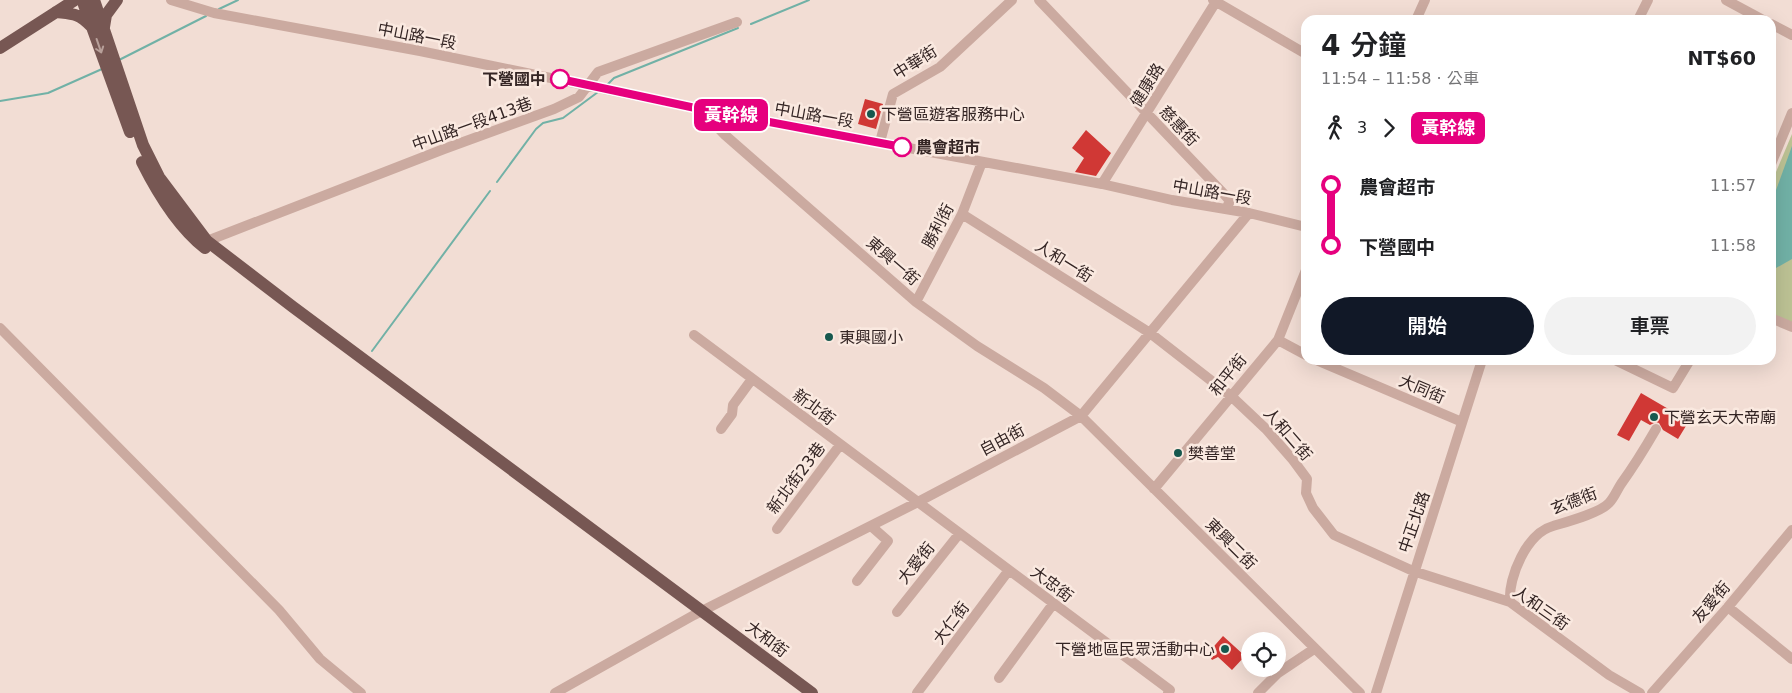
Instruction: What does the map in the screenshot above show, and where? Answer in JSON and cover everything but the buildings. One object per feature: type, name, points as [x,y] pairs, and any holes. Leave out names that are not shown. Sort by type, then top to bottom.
[{"type":"main road","points":[[0,48],[75,0]]},
{"type":"main road","points":[[86,0],[84,5],[98,27],[143,145],[159,176],[207,240],[698,613]]},
{"type":"main road","points":[[94,0],[98,27],[136,150],[153,183],[176,217],[198,243],[287,313],[698,613]]},
{"type":"main road","points":[[98,27],[117,0]]},
{"type":"main road","points":[[56,12],[74,13],[98,27]]},
{"type":"main road","name":"大和街","points":[[698,613],[798,693]]},
{"type":"main road","name":"大和街","points":[[698,613],[812,693]]},
{"type":"street","name":"中山路一段","points":[[170,0],[214,13],[587,85],[700,109],[1102,184],[1172,200],[1226,208],[1301,225]]},
{"type":"street","name":"中華街","points":[[880,142],[893,94],[943,65],[1012,0]]},
{"type":"street","name":"慈惠街","points":[[1039,0],[1230,201],[1226,208]]},
{"type":"street","points":[[1418,15],[1425,0]]},
{"type":"street","points":[[1640,15],[1648,0]]},
{"type":"street","points":[[1726,0],[1754,15]]},
{"type":"street","name":"健康路","points":[[1102,184],[1148,114],[1215,1]]},
{"type":"street","points":[[1215,1],[1301,51]]},
{"type":"street","name":"中山路一段413巷","points":[[207,240],[434,153],[554,110],[579,97],[598,72],[737,22]]},
{"type":"street","points":[[1776,27],[1792,35]]},
{"type":"street","name":"東興一街","points":[[700,109],[725,135],[916,302],[977,346],[1044,388],[1081,416]]},
{"type":"street","points":[[1776,152],[1792,113]]},
{"type":"street","name":"勝利街","points":[[916,302],[962,214],[982,162]]},
{"type":"street","name":"自由街","points":[[555,693],[698,613],[916,503],[1081,416],[1249,213]]},
{"type":"street","name":"人和一街","points":[[962,214],[1150,333]]},
{"type":"street","name":"和平街","points":[[1154,489],[1278,340],[1301,282]]},
{"type":"street","points":[[1776,320],[1792,327]]},
{"type":"street","points":[[0,328],[279,610],[320,659],[360,693]]},
{"type":"street","name":"人和二街","points":[[1150,333],[1231,396],[1266,429],[1307,479],[1306,492],[1313,508],[1334,535],[1414,571]]},
{"type":"street","name":"新北街","points":[[694,335],[916,503]]},
{"type":"street","points":[[1278,340],[1301,352]]},
{"type":"street","name":"大同街","points":[[1328,365],[1462,422]]},
{"type":"street","name":"中正北路","points":[[1376,693],[1480,365]]},
{"type":"street","points":[[1625,365],[1673,388],[1687,365]]},
{"type":"street","points":[[721,428],[732,414],[733,404],[752,379]]},
{"type":"street","name":"東興二街","points":[[1081,416],[1360,693]]},
{"type":"street","name":"玄德街","points":[[1510,602],[1515,573],[1523,552],[1550,526],[1566,523],[1608,505],[1641,456],[1656,429]]},
{"type":"street","name":"新北街23巷","points":[[776,529],[840,445]]},
{"type":"street","name":"大忠街","points":[[916,503],[1009,570],[1169,692]]},
{"type":"street","points":[[857,582],[888,541],[871,526]]},
{"type":"street","name":"友愛街","points":[[1652,693],[1728,607],[1792,530]]},
{"type":"street","name":"大愛街","points":[[897,612],[959,534]]},
{"type":"street","name":"大仁街","points":[[917,693],[1009,570]]},
{"type":"street","name":"人和三街","points":[[1414,571],[1510,602],[1602,670],[1640,693]]},
{"type":"street","points":[[999,678],[1053,604]]},
{"type":"street","points":[[1728,607],[1792,659]]},
{"type":"street","points":[[1258,693],[1278,673],[1314,649]]},
{"type":"green space","points":[[1792,134],[1792,327],[1776,320],[1776,172]]},
{"type":"water","points":[[1792,146],[1792,259],[1776,268],[1776,190]]},
{"type":"waterway","points":[[219,9],[238,0]]},
{"type":"waterway","points":[[751,24],[809,0]]},
{"type":"waterway","points":[[119,60],[206,16]]},
{"type":"waterway","points":[[608,84],[614,78],[738,28]]},
{"type":"waterway","points":[[0,101],[48,93],[102,69]]},
{"type":"waterway","points":[[497,182],[536,129],[543,123],[563,118],[598,92]]},
{"type":"waterway","points":[[372,351],[490,191]]},
{"type":"bus line","name":"黃幹線","points":[[560,79],[700,109],[902,147]]},
{"type":"place","name":"下營國中","points":[[560,79]]},
{"type":"place","name":"下營區遊客服務中心","points":[[871,114]]},
{"type":"place","name":"農會超市","points":[[902,147]]},
{"type":"place","name":"東興國小","points":[[829,337]]},
{"type":"place","name":"下營玄天大帝廟","points":[[1654,417]]},
{"type":"place","name":"樊善堂","points":[[1178,453]]},
{"type":"place","name":"下營地區民眾活動中心","points":[[1225,649]]}]
